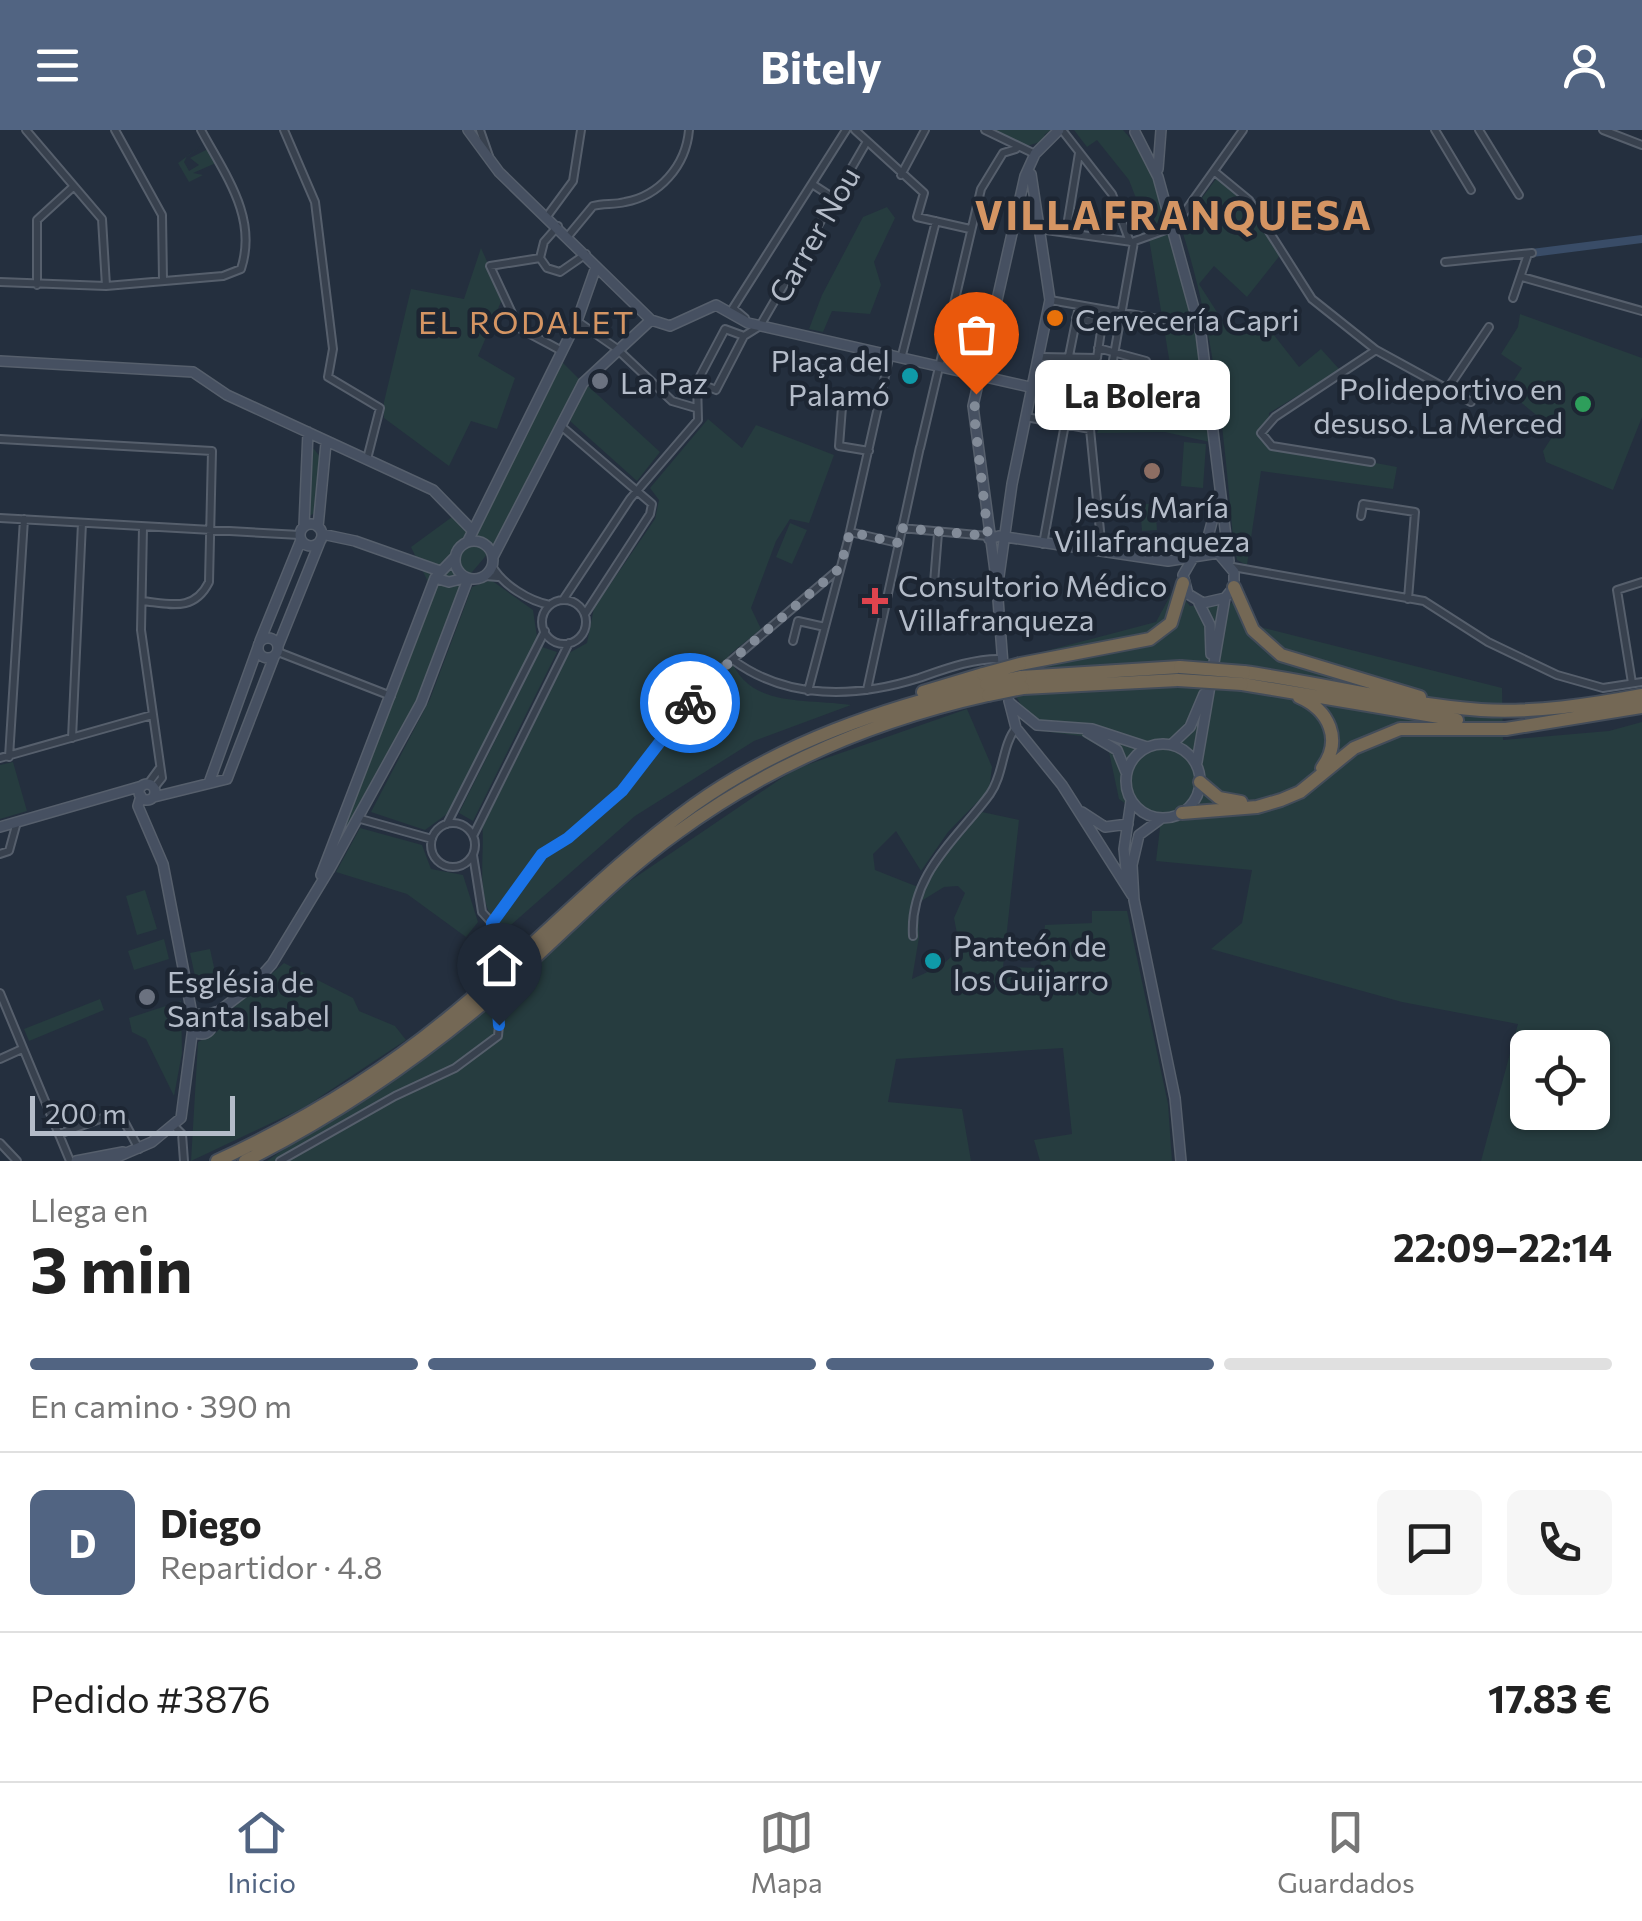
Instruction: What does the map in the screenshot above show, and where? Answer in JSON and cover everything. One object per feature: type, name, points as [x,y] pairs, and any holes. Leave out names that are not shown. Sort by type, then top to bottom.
[{"type":"highway","points":[[217,1161],[309,1114],[422,1039],[619,862],[695,804],[778,755],[850,723],[1150,639],[1171,623],[1183,580]]},
{"type":"highway","points":[[1231,589],[1252,630],[1282,656],[1441,706]]},
{"type":"highway","points":[[246,1161],[365,1093],[445,1035],[624,873],[707,811],[775,770],[848,737],[986,684],[1021,677],[1179,674],[1243,678],[1441,706],[1524,710],[1642,696]]},
{"type":"highway","points":[[1200,782],[1219,798],[1264,800],[1298,786],[1324,766],[1333,740],[1328,721],[1314,704],[1243,678]]},
{"type":"highway","points":[[1278,689],[1462,721],[1529,725]]},
{"type":"highway","points":[[1182,812],[1257,807],[1281,800],[1300,792],[1354,748],[1400,729],[1529,725],[1642,707]]},
{"type":"street","points":[[26,130],[102,219],[106,286]]},
{"type":"street","points":[[115,130],[162,215],[163,280]]},
{"type":"street","points":[[0,282],[106,286],[223,276],[240,269],[247,251],[244,210],[201,130]]},
{"type":"street","points":[[284,130],[315,202],[333,349],[328,377],[380,408],[367,460]]},
{"type":"street","points":[[468,130],[500,172],[559,225],[651,320],[670,326],[708,306],[719,305],[760,326],[902,355],[1034,388]]},
{"type":"street","points":[[480,130],[490,157]]},
{"type":"street","points":[[548,215],[573,181],[581,130]]},
{"type":"street","points":[[568,236],[593,206],[622,203],[658,190],[684,152],[689,130]]},
{"type":"street","points":[[760,326],[732,308],[846,130]]},
{"type":"street","points":[[855,130],[924,193],[917,217],[970,229]]},
{"type":"street","points":[[901,175],[925,130]]},
{"type":"street","points":[[986,130],[1034,158]]},
{"type":"street","points":[[733,660],[771,684],[808,691],[867,690],[1003,662],[998,541],[974,414],[976,394],[1022,195],[1034,158],[1060,130],[1112,194],[1132,241],[1110,376]]},
{"type":"street","points":[[1132,896],[1135,845],[1144,828],[1182,812],[1195,800],[1200,782],[1198,738],[1231,589],[1213,405],[1200,326],[1158,177],[1133,131],[1160,130],[1158,177]]},
{"type":"street","points":[[1039,229],[1132,241],[1174,227],[1242,130]]},
{"type":"street","points":[[1435,130],[1471,190]]},
{"type":"street","points":[[1479,130],[1519,195]]},
{"type":"street","points":[[1603,130],[1642,145]]},
{"type":"street","points":[[1000,138],[1003,153]]},
{"type":"street","name":"Carrer Nou","points":[[760,326],[866,142]]},
{"type":"street","points":[[867,690],[980,189],[1003,153],[1016,148]]},
{"type":"street","points":[[1066,232],[1080,152]]},
{"type":"street","points":[[998,541],[1050,300],[1033,196],[1034,158]]},
{"type":"street","points":[[1215,172],[1250,200],[1312,300],[1376,350],[1471,402]]},
{"type":"street","points":[[812,184],[832,197]]},
{"type":"street","points":[[37,284],[37,220],[74,186]]},
{"type":"street","points":[[1022,195],[1033,196]]},
{"type":"street","points":[[902,355],[936,221]]},
{"type":"street","points":[[559,225],[544,242],[540,258],[547,268],[560,272],[586,254]]},
{"type":"street","points":[[1444,262],[1530,253],[1513,298]]},
{"type":"street","points":[[540,258],[490,266],[520,328],[563,351]]},
{"type":"street","points":[[315,891],[438,574],[468,542],[577,321],[596,267]]},
{"type":"street","points":[[1522,277],[1642,311]]},
{"type":"street","points":[[1050,300],[1200,326]]},
{"type":"street","points":[[1040,357],[1064,360],[1069,356],[1078,306]]},
{"type":"street","points":[[1069,356],[1097,358],[1102,324],[1076,318]]},
{"type":"street","points":[[484,576],[583,383],[616,348],[651,320]]},
{"type":"street","points":[[577,321],[616,348],[672,401],[696,408]]},
{"type":"street","points":[[697,382],[716,390],[744,336],[760,326]]},
{"type":"street","points":[[1448,388],[1490,327]]},
{"type":"street","points":[[563,600],[637,490],[698,420],[697,382],[725,329],[744,336]]},
{"type":"street","points":[[1098,348],[1146,361],[1144,382]]},
{"type":"street","points":[[1371,462],[1272,446],[1261,433],[1275,417],[1376,350]]},
{"type":"street","points":[[808,691],[850,532],[890,353]]},
{"type":"street","points":[[0,361],[193,372],[227,395],[433,490],[472,530]]},
{"type":"street","points":[[842,407],[838,446],[869,451]]},
{"type":"street","points":[[1026,417],[1084,426],[1092,436],[1102,552]]},
{"type":"street","points":[[1043,544],[1065,424]]},
{"type":"street","points":[[492,923],[482,912],[475,879],[473,836],[569,643],[584,632],[585,614],[650,514],[652,504],[560,426]]},
{"type":"street","points":[[209,783],[302,534],[308,432]]},
{"type":"street","points":[[0,438],[212,451],[209,582],[202,598],[187,605],[142,600]]},
{"type":"street","points":[[0,826],[227,779],[320,534],[326,443]]},
{"type":"street","points":[[1183,580],[1213,531],[1220,490]]},
{"type":"street","points":[[1361,516],[1363,504],[1415,512],[1408,600]]},
{"type":"street","points":[[0,518],[320,534],[355,541],[449,582],[484,576],[500,578],[536,602],[574,602],[585,614]]},
{"type":"street","points":[[24,519],[4,758],[152,715]]},
{"type":"street","points":[[72,738],[82,523]]},
{"type":"street","points":[[144,528],[141,630],[160,768],[162,778],[173,791]]},
{"type":"street","points":[[901,528],[1168,561],[1218,553],[1231,564],[1254,573],[1424,601],[1488,642],[1557,675],[1604,688],[1642,682]]},
{"type":"street","points":[[850,532],[898,543]]},
{"type":"street","points":[[938,533],[934,584],[998,587]]},
{"type":"street","points":[[302,534],[313,546],[320,534]]},
{"type":"street","points":[[468,542],[486,545],[500,578]]},
{"type":"street","points":[[108,1161],[174,1126],[186,1110],[190,1047],[202,1022],[254,986],[272,964],[358,818],[421,703],[467,578],[455,557]]},
{"type":"street","points":[[1168,561],[1210,625],[1209,675],[1194,720],[1171,745]]},
{"type":"street","points":[[280,1161],[394,1096],[455,1068],[498,1036],[492,923],[542,854],[580,829],[622,791],[711,678],[840,568]]},
{"type":"street","points":[[1197,601],[1208,604],[1254,573]]},
{"type":"street","points":[[1632,683],[1617,590],[1642,582]]},
{"type":"street","points":[[432,839],[448,824],[545,632],[536,602]]},
{"type":"street","points":[[543,616],[550,605]]},
{"type":"street","points":[[794,641],[798,621],[825,627]]},
{"type":"street","points":[[545,632],[552,640],[569,643]]},
{"type":"street","points":[[259,644],[269,638],[276,651],[391,696]]},
{"type":"street","points":[[259,644],[264,658],[276,651]]},
{"type":"street","points":[[1132,896],[1078,808],[1016,728],[1009,701],[1037,725],[1105,731],[1128,743],[1148,747],[1171,745],[1186,752],[1197,765]]},
{"type":"street","points":[[1027,742],[1037,725]]},
{"type":"street","points":[[913,936],[912,922],[924,880],[962,823],[992,792],[1016,728]]},
{"type":"street","points":[[1080,730],[1103,738],[1117,750],[1126,777],[1131,799],[1124,856],[1162,1028],[1184,1161]]},
{"type":"street","points":[[1126,777],[1136,756],[1148,747]]},
{"type":"street","points":[[142,795],[160,768]]},
{"type":"street","points":[[142,795],[162,778]]},
{"type":"street","points":[[142,795],[163,864],[192,1000],[202,1022]]},
{"type":"street","points":[[1131,799],[1147,814],[1162,818]]},
{"type":"street","points":[[1078,808],[1105,827],[1128,824]]},
{"type":"street","points":[[358,818],[432,839]]},
{"type":"street","points":[[0,854],[9,851],[15,841],[17,822]]},
{"type":"street","points":[[448,824],[460,824],[473,836]]},
{"type":"street","points":[[432,839],[434,856],[449,866],[458,866],[475,879]]},
{"type":"street","points":[[458,866],[473,854]]},
{"type":"street","points":[[0,993],[73,1161],[135,1150]]},
{"type":"street","points":[[0,1058],[22,1049]]},
{"type":"street","points":[[59,1134],[119,1112],[135,1150]]},
{"type":"street","points":[[174,1126],[182,1134],[184,1161]]},
{"type":"street","points":[[0,1143],[17,1161]]},
{"type":"green space","points":[[996,130],[1051,130],[1044,135],[1049,139],[1024,147]]},
{"type":"green space","points":[[1074,130],[1123,130],[1142,156],[1159,191],[1184,278],[1210,442],[1165,432],[1097,433],[1101,424],[1131,429],[1139,389],[1175,394],[1147,227],[1129,180],[1097,140],[1087,147]]},
{"type":"green space","points":[[208,149],[216,163],[193,173],[203,175],[189,182],[178,163],[187,157],[184,162],[189,171],[199,165],[190,158]]},
{"type":"green space","points":[[1218,176],[1247,200],[1281,254],[1247,297],[1214,266],[1199,284],[1231,334],[1259,316],[1299,367],[1321,349],[1340,370],[1269,413],[1268,443],[1397,467],[1393,489],[1261,471],[1247,565],[1237,560],[1210,342],[1181,227]]},
{"type":"green space","points":[[887,207],[895,218],[874,262],[881,285],[870,314],[832,311],[823,332],[809,329],[822,295],[863,217]]},
{"type":"green space","points":[[481,248],[503,297],[478,356],[515,378],[497,429],[471,421],[449,466],[384,418],[384,402],[411,289],[464,299]]},
{"type":"green space","name":"Polideportivo en desuso. La Merced","points":[[1520,314],[1642,358],[1642,417],[1613,490],[1546,462],[1543,451],[1556,431],[1507,391],[1522,368],[1501,354],[1518,327]]},
{"type":"green space","points":[[562,362],[579,379],[496,544],[461,585],[418,704],[336,848],[429,584],[411,547],[452,517],[477,527]]},
{"type":"green space","points":[[587,385],[660,452],[637,481],[570,421]]},
{"type":"green space","points":[[708,419],[742,448],[756,425],[834,455],[809,523],[790,519],[776,541],[751,608],[761,629],[729,655],[737,672],[762,692],[795,700],[851,705],[754,741],[635,816],[503,932],[487,908],[484,894],[482,822],[569,653],[587,643],[594,608],[655,519],[659,500],[650,488]]},
{"type":"green space","points":[[1184,442],[1206,444],[1203,488],[1181,486]]},
{"type":"green space","points":[[314,449],[320,457],[316,512],[308,517],[310,450]]},
{"type":"green space","points":[[1155,503],[1157,530],[1142,531],[1140,505]]},
{"type":"green space","points":[[790,523],[807,530],[792,564],[776,557]]},
{"type":"green space","points":[[491,580],[533,610],[537,637],[451,811],[425,830],[371,812],[430,699],[472,587]]},
{"type":"green space","points":[[1175,587],[1190,606],[1229,605],[1243,594],[1260,627],[1502,688],[1503,740],[1609,731],[1642,722],[1642,1161],[1481,1161],[1510,1054],[1510,1130],[1610,1130],[1610,1030],[1516,1030],[1518,1024],[1402,1002],[1211,949],[1242,923],[1252,870],[1156,861],[1160,828],[1119,799],[1109,752],[1081,736],[1034,730],[1016,696],[1019,658],[1156,622]]},
{"type":"green space","points":[[542,647],[557,652],[473,821],[459,813]]},
{"type":"green space","points":[[967,709],[992,767],[989,790],[948,832],[921,871],[896,831],[873,854],[875,870],[918,887],[919,900],[939,863],[982,812],[1019,820],[1003,967],[1040,968],[1045,925],[1092,923],[1092,911],[1127,911],[1168,1104],[1172,1161],[1040,1161],[1034,1140],[1072,1134],[1063,1048],[896,1059],[888,1102],[962,1109],[971,1161],[267,1161],[501,998],[627,883],[795,769]],"holes":[[[958,886],[965,893],[954,918],[960,949],[941,966],[912,979],[919,937],[918,903],[944,887]]]},
{"type":"green space","points":[[13,762],[27,811],[0,819],[0,765]]},
{"type":"green space","points":[[360,828],[422,845],[431,869],[463,875],[478,922],[466,937],[407,894],[336,872]]},
{"type":"green space","points":[[145,890],[157,929],[137,935],[126,896]]},
{"type":"green space","points":[[164,939],[169,959],[134,970],[128,951]]},
{"type":"green space","points":[[210,949],[219,990],[199,995],[190,953]]},
{"type":"green space","points":[[284,963],[353,998],[359,1011],[395,1026],[406,1040],[305,1107],[191,1161],[198,1042],[217,1032],[222,1018]]},
{"type":"green space","points":[[100,999],[104,1010],[29,1041],[24,1029]]},
{"type":"green space","points":[[181,1001],[182,1053],[174,1096],[146,1039],[132,1032],[129,1018]]},
{"type":"waterway","points":[[1532,253],[1642,239]]},
{"type":"way so far","points":[[690,703],[711,678],[840,568],[850,532],[898,543],[901,528],[988,536],[973,406],[976,394]]},
{"type":"place","name":"Cervecería Capri","points":[[1055,318]]},
{"type":"place","name":"Plaça del Palamó","points":[[910,376]]},
{"type":"place","name":"La Paz","points":[[600,381]]},
{"type":"place","name":"La Bolera","points":[[976,394]]},
{"type":"place","name":"Polideportivo en desuso. La Merced","points":[[1583,404]]},
{"type":"place","name":"Jesús María Villafranqueza","points":[[1152,471]]},
{"type":"place","name":"Consultorio Médico Villafranqueza","points":[[875,601]]},
{"type":"place","name":"Panteón de los Guijarro","points":[[933,961]]},
{"type":"place","name":"Església de Santa Isabel","points":[[147,997]]},
{"type":"district","name":"VILLAFRANQUESA","points":[[1174,213]]},
{"type":"district","name":"EL RODALET","points":[[527,321]]},
{"type":"route","points":[[499,1025],[492,923],[542,854],[591,820],[622,791],[690,703]]}]
